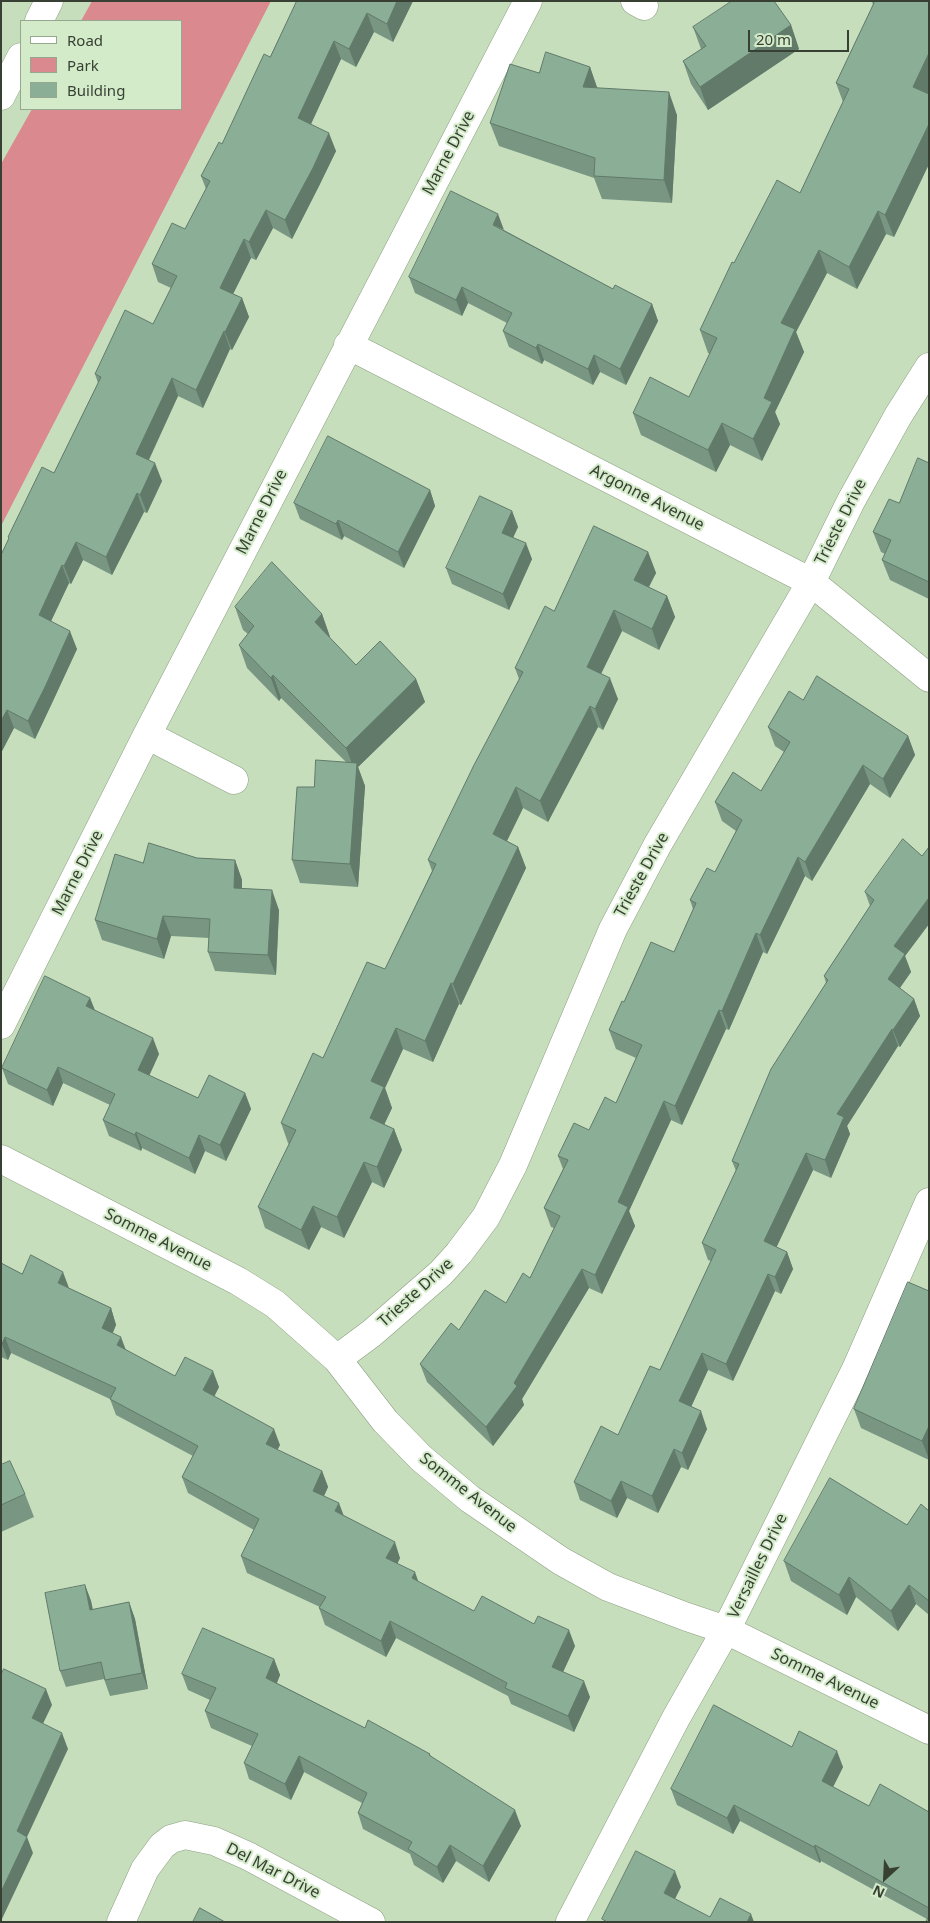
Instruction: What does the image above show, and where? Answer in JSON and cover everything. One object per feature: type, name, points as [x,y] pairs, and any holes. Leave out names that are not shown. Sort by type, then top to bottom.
[{"type":"street","points":[[40,20],[49,1]]},
{"type":"street","name":"Marne Drive","points":[[1,1025],[147,735],[528,1]]},
{"type":"street","points":[[1,96],[20,59]]},
{"type":"street","name":"Argonne Avenue","points":[[348,345],[811,582],[929,678]]},
{"type":"street","name":"Trieste Drive","points":[[337,1359],[372,1333],[441,1273],[459,1254],[486,1217],[513,1165],[612,929],[658,844],[811,582],[851,501],[898,416],[929,367]]},
{"type":"street","points":[[147,735],[234,780]]},
{"type":"street","name":"Somme Avenue","points":[[1,1159],[238,1281],[275,1304],[337,1359],[385,1421],[421,1458],[470,1499],[561,1561],[608,1587],[726,1630],[929,1730]]},
{"type":"street","name":"Versailles Drive","points":[[570,1922],[676,1718],[726,1630],[856,1369],[928,1207]]},
{"type":"street","name":"Del Mar Drive","points":[[121,1922],[145,1869],[162,1846],[171,1839],[184,1835],[214,1840],[248,1856],[371,1922]]},
{"type":"green space","points":[[92,1],[271,1],[1,526],[1,164],[31,110],[182,110],[182,20],[82,20]]},
{"type":"building","points":[[297,1],[397,1],[387,24],[367,13],[349,49],[334,41],[298,118],[329,133],[313,168],[285,220],[266,210],[249,242],[244,239],[220,288],[242,298],[196,390],[172,378],[136,454],[155,463],[140,495],[137,493],[106,557],[76,542],[64,566],[62,565],[39,615],[70,631],[46,685],[28,721],[7,710],[1,721],[1,555],[8,537],[42,467],[54,473],[101,377],[95,374],[125,310],[153,324],[177,276],[152,264],[172,223],[185,229],[210,181],[201,176],[219,142],[222,144],[264,54],[270,57]]},
{"type":"building","points":[[732,1],[774,1],[791,25],[700,87],[683,61],[706,46],[693,27]]},
{"type":"building","points":[[872,1],[929,1],[929,53],[913,87],[929,94],[929,124],[885,215],[878,211],[849,267],[819,250],[781,323],[795,329],[764,398],[772,402],[753,439],[722,423],[708,450],[633,413],[650,377],[689,397],[717,338],[700,330],[732,262],[734,263],[777,180],[800,193],[849,89],[836,83],[874,3]]},
{"type":"building","points":[[546,52],[590,67],[583,87],[669,92],[664,180],[594,176],[595,158],[490,123],[510,64],[539,73]]},
{"type":"building","points":[[451,191],[498,214],[493,225],[613,289],[615,285],[652,304],[620,369],[594,355],[588,369],[538,344],[536,348],[503,331],[512,313],[462,287],[456,300],[409,277]]},
{"type":"building","points":[[328,436],[430,490],[398,552],[338,520],[336,524],[294,503]]},
{"type":"building","points":[[918,458],[929,463],[929,582],[882,560],[891,540],[873,532],[889,499],[899,503]]},
{"type":"building","points":[[480,496],[512,511],[502,533],[526,543],[503,594],[446,568]]},
{"type":"building","points":[[594,526],[648,552],[634,580],[667,596],[652,629],[614,610],[587,667],[610,678],[595,709],[590,706],[540,801],[516,787],[493,834],[518,847],[453,984],[451,983],[425,1041],[396,1028],[371,1081],[384,1087],[370,1118],[394,1129],[377,1167],[364,1162],[337,1217],[313,1206],[301,1230],[258,1207],[296,1130],[281,1123],[313,1053],[323,1058],[367,962],[385,969],[436,864],[428,860],[474,765],[523,672],[515,668],[545,606],[554,611]]},
{"type":"building","points":[[272,562],[322,614],[315,622],[356,665],[380,641],[416,679],[346,748],[273,675],[271,678],[239,645],[254,626],[235,607]]},
{"type":"building","points":[[817,676],[908,736],[883,779],[863,765],[805,862],[798,857],[760,935],[756,933],[722,1011],[719,1010],[675,1106],[664,1101],[618,1202],[628,1207],[595,1275],[582,1269],[514,1383],[517,1386],[486,1427],[420,1364],[451,1323],[459,1330],[485,1290],[506,1303],[523,1273],[530,1278],[560,1216],[544,1208],[568,1160],[558,1156],[574,1123],[589,1130],[605,1097],[616,1103],[642,1045],[609,1030],[622,1001],[624,1002],[651,942],[674,952],[696,903],[690,900],[707,868],[715,872],[742,820],[715,802],[733,772],[761,791],[790,742],[768,727],[789,691],[803,700]]},
{"type":"building","points":[[316,760],[357,763],[350,864],[292,860],[297,787],[314,787]]},
{"type":"building","points":[[903,839],[922,856],[929,847],[929,900],[894,946],[905,954],[888,979],[914,999],[892,1029],[837,1114],[844,1117],[825,1160],[806,1153],[764,1241],[787,1252],[775,1277],[768,1274],[726,1364],[702,1353],[679,1401],[701,1411],[682,1453],[674,1449],[652,1496],[621,1481],[611,1501],[574,1482],[601,1426],[618,1435],[650,1366],[660,1370],[716,1250],[702,1243],[739,1164],[732,1161],[771,1069],[828,980],[824,976],[874,900],[865,892]]},
{"type":"building","points":[[149,843],[197,858],[235,860],[234,888],[272,890],[268,955],[208,952],[210,919],[163,916],[157,939],[95,920],[115,854],[143,863]]},
{"type":"building","points":[[45,976],[90,998],[86,1006],[153,1038],[138,1070],[198,1098],[209,1075],[245,1093],[220,1145],[199,1135],[189,1158],[136,1132],[135,1135],[103,1120],[115,1094],[58,1067],[47,1090],[2,1068]]},
{"type":"building","points":[[31,1255],[63,1272],[58,1283],[111,1308],[102,1328],[121,1337],[117,1345],[175,1376],[185,1357],[213,1371],[203,1390],[274,1429],[266,1444],[322,1471],[313,1491],[339,1503],[335,1511],[395,1542],[386,1558],[415,1572],[412,1578],[474,1611],[482,1596],[534,1624],[538,1616],[569,1630],[552,1667],[584,1681],[568,1716],[505,1688],[507,1683],[390,1621],[381,1641],[319,1608],[326,1597],[241,1556],[259,1519],[182,1477],[198,1446],[110,1399],[116,1388],[5,1337],[1,1343],[1,1263],[22,1274]]},
{"type":"building","points":[[908,1282],[929,1291],[929,1426],[922,1441],[854,1409]]},
{"type":"building","points":[[10,1461],[25,1494],[1,1505],[1,1465]]},
{"type":"building","points":[[830,1478],[907,1525],[921,1504],[929,1511],[929,1601],[909,1585],[891,1611],[849,1577],[839,1595],[784,1561]]},
{"type":"building","points":[[85,1585],[90,1610],[129,1602],[142,1673],[105,1680],[101,1662],[60,1671],[45,1593]]},
{"type":"building","points":[[203,1628],[274,1659],[266,1678],[365,1728],[368,1720],[430,1754],[515,1810],[483,1866],[450,1845],[437,1867],[408,1849],[412,1842],[358,1813],[367,1793],[299,1756],[285,1784],[244,1763],[258,1734],[205,1711],[216,1688],[182,1674]]},
{"type":"building","points":[[4,1669],[46,1689],[32,1718],[62,1733],[17,1831],[27,1837],[1,1892],[1,1675]]},
{"type":"building","points":[[714,1705],[792,1747],[799,1731],[837,1751],[822,1781],[869,1806],[880,1784],[929,1812],[929,1908],[815,1845],[814,1847],[734,1805],[727,1818],[671,1789]]},
{"type":"building","points":[[636,1851],[675,1871],[664,1893],[710,1917],[720,1898],[751,1914],[747,1922],[607,1922],[602,1919]]},
{"type":"building","points":[[200,1908],[225,1922],[193,1922]]}]
